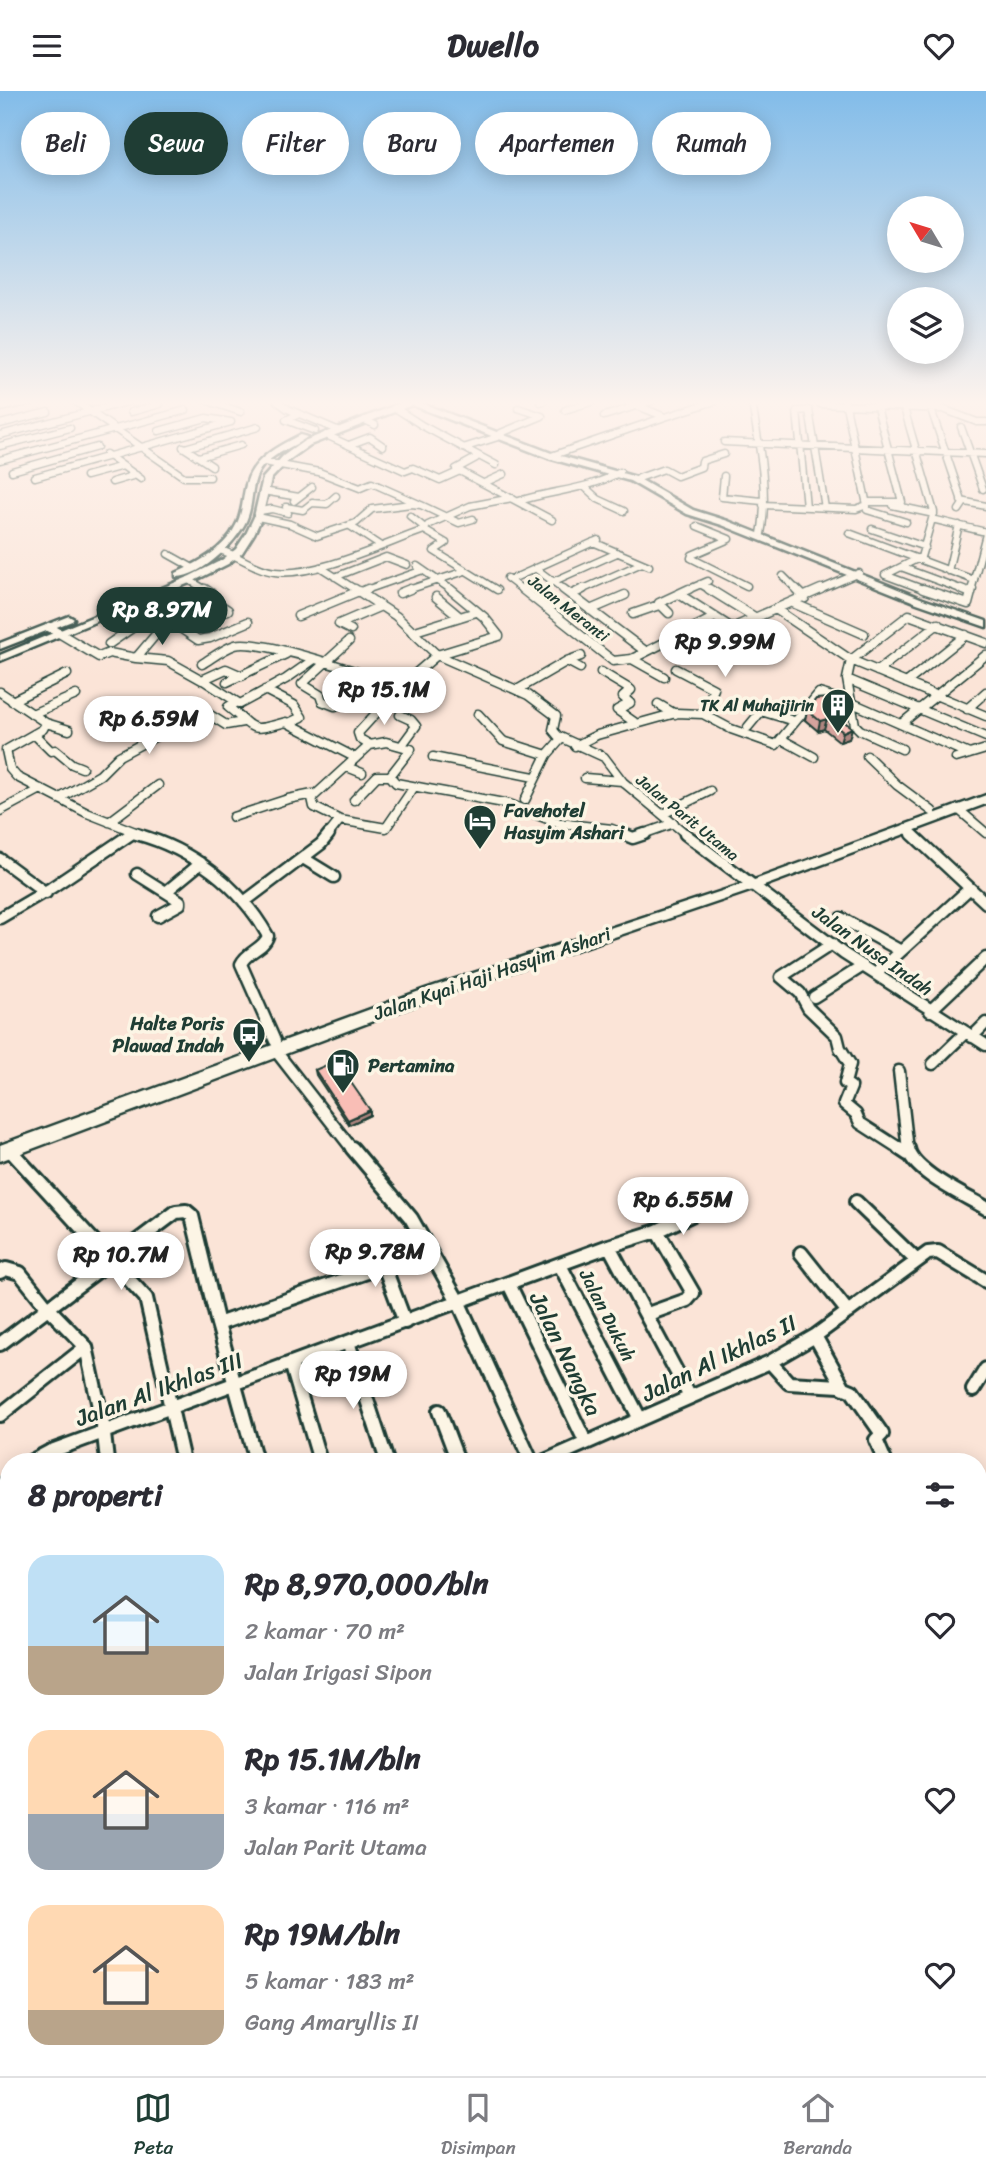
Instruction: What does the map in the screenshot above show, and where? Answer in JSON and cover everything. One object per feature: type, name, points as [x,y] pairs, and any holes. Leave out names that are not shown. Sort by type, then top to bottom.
[{"type":"main road","name":"Jalan Kyai Haji Hasyim Ashari","points":[[746,882],[986,791]]},
{"type":"main road","name":"Jalan Kyai Haji Hasyim Ashari","points":[[3,1147],[275,1045],[986,799]]},
{"type":"street","points":[[0,658],[54,630],[193,568],[221,551],[240,526],[245,515],[247,494]]},
{"type":"street","points":[[0,646],[123,607],[189,580],[236,554],[259,514],[262,494]]},
{"type":"street","points":[[278,494],[299,497]]},
{"type":"street","points":[[303,494],[286,507],[303,510],[313,503],[325,505],[336,496]]},
{"type":"street","points":[[396,494],[461,523],[473,519]]},
{"type":"street","points":[[505,494],[552,520]]},
{"type":"street","points":[[221,551],[236,554],[271,572],[294,573],[320,567],[424,529],[470,506],[540,494]]},
{"type":"street","points":[[592,494],[624,510]]},
{"type":"street","points":[[658,494],[720,527],[820,560]]},
{"type":"street","points":[[670,494],[699,508],[762,531],[853,576],[925,598],[965,604],[970,602],[986,533],[886,503]]},
{"type":"street","points":[[722,494],[722,497],[762,503],[865,510],[906,522]]},
{"type":"street","points":[[762,494],[762,531]]},
{"type":"street","points":[[804,494],[806,507]]},
{"type":"street","points":[[822,494],[825,508]]},
{"type":"street","points":[[865,494],[865,510]]},
{"type":"street","points":[[867,502],[902,502],[900,494]]},
{"type":"street","points":[[928,494],[933,515],[925,547],[918,559],[885,575],[935,605],[986,624]]},
{"type":"street","points":[[959,494],[962,505],[959,510]]},
{"type":"street","points":[[961,501],[986,506]]},
{"type":"street","points":[[259,514],[317,535],[350,526],[372,509],[421,505]]},
{"type":"street","points":[[687,511],[700,512],[702,510],[699,508]]},
{"type":"street","points":[[259,514],[272,509],[288,513]]},
{"type":"street","points":[[899,538],[911,509]]},
{"type":"street","points":[[704,518],[703,513],[714,514]]},
{"type":"street","points":[[933,515],[950,515]]},
{"type":"street","points":[[410,516],[446,543],[434,551],[497,590]]},
{"type":"street","points":[[947,571],[959,525]]},
{"type":"street","points":[[350,526],[379,545]]},
{"type":"street","points":[[697,526],[720,527]]},
{"type":"street","points":[[720,527],[729,539],[690,556],[747,586]]},
{"type":"street","points":[[872,529],[925,547]]},
{"type":"street","points":[[849,533],[986,585]]},
{"type":"street","points":[[571,596],[645,564],[595,541],[535,568],[552,582],[645,651]]},
{"type":"street","points":[[552,582],[617,553]]},
{"type":"street","points":[[169,554],[193,568]]},
{"type":"street","points":[[335,577],[386,557],[407,565]]},
{"type":"street","points":[[320,567],[381,606],[437,655],[517,690],[554,714],[553,730],[561,739],[547,755],[534,777],[525,800]]},
{"type":"street","points":[[901,567],[971,593]]},
{"type":"street","points":[[299,616],[420,568],[456,591],[499,636],[437,655],[401,686],[358,733],[360,739],[370,745]]},
{"type":"street","name":"Jalan Meranti","points":[[535,568],[509,579],[614,661]]},
{"type":"street","points":[[400,593],[465,571]]},
{"type":"street","points":[[976,571],[986,572]]},
{"type":"street","points":[[641,620],[632,614],[664,609],[661,601],[724,574]]},
{"type":"street","points":[[783,576],[805,598]]},
{"type":"street","points":[[679,594],[735,630],[756,618],[853,576]]},
{"type":"street","points":[[189,580],[211,593]]},
{"type":"street","points":[[708,581],[756,618]]},
{"type":"street","points":[[590,610],[625,595]]},
{"type":"street","points":[[436,597],[460,617]]},
{"type":"street","points":[[123,607],[145,619],[166,618],[208,600],[228,610],[198,622]]},
{"type":"street","points":[[793,603],[864,634]]},
{"type":"street","points":[[351,630],[339,624],[381,606]]},
{"type":"street","points":[[777,610],[851,660],[986,716]]},
{"type":"street","points":[[412,632],[476,612]]},
{"type":"street","points":[[902,749],[857,728],[847,679],[851,660],[905,617],[917,616],[986,643]]},
{"type":"street","points":[[637,724],[617,710],[631,702],[623,697],[632,690],[598,674],[614,661],[632,659],[715,617]]},
{"type":"street","points":[[135,658],[166,618]]},
{"type":"street","points":[[166,618],[202,640],[248,622]]},
{"type":"street","points":[[109,644],[145,619]]},
{"type":"street","points":[[877,671],[937,624]]},
{"type":"street","points":[[54,630],[100,657],[109,653],[168,661],[240,704],[313,660]]},
{"type":"street","points":[[182,641],[188,633]]},
{"type":"street","points":[[635,643],[676,635]]},
{"type":"street","points":[[906,683],[965,635]]},
{"type":"street","points":[[349,641],[302,685],[320,695],[322,701],[333,705],[340,706],[349,700],[380,708]]},
{"type":"street","points":[[202,664],[244,642],[328,663],[401,686]]},
{"type":"street","points":[[227,682],[286,654]]},
{"type":"street","points":[[901,724],[986,655]]},
{"type":"street","points":[[517,690],[567,661],[581,656]]},
{"type":"street","points":[[632,659],[664,677]]},
{"type":"street","points":[[567,661],[580,668]]},
{"type":"street","points":[[203,680],[226,669],[242,676]]},
{"type":"street","points":[[655,681],[674,671],[714,689],[703,714]]},
{"type":"street","points":[[12,701],[67,674]]},
{"type":"street","points":[[847,679],[986,737]]},
{"type":"street","points":[[236,702],[228,706],[243,722],[261,730],[302,717],[299,710],[265,690]]},
{"type":"street","points":[[0,692],[46,723],[69,730]]},
{"type":"street","points":[[967,709],[986,692]]},
{"type":"street","points":[[575,746],[597,735],[675,714],[703,714],[727,727],[745,731],[773,745],[819,693],[850,702],[969,754]]},
{"type":"street","points":[[32,714],[76,695]]},
{"type":"street","points":[[196,701],[200,710],[198,713]]},
{"type":"street","points":[[658,704],[675,714]]},
{"type":"street","points":[[748,727],[764,708],[794,721]]},
{"type":"street","points":[[60,799],[100,775],[120,756],[198,713],[210,715],[226,725],[243,722]]},
{"type":"street","points":[[478,714],[503,741],[547,755]]},
{"type":"street","points":[[400,715],[415,722],[411,734],[402,745]]},
{"type":"street","points":[[46,723],[43,729],[3,748],[4,764],[18,777],[60,799],[132,833],[156,840],[201,863],[217,874],[244,902],[268,938],[264,944],[243,957],[242,968],[275,1045],[330,1123],[411,1218],[459,1303],[527,1453]]},
{"type":"street","points":[[289,723],[356,758]]},
{"type":"street","points":[[34,734],[51,751],[55,750],[72,764],[82,768]]},
{"type":"street","points":[[411,734],[425,735]]},
{"type":"street","name":"Jalan Parit Utama","points":[[561,739],[603,756],[622,781],[746,882]]},
{"type":"street","points":[[781,739],[814,757]]},
{"type":"street","points":[[233,817],[288,799],[313,795],[370,745],[380,741],[409,747],[411,751],[390,776],[377,776],[354,800]]},
{"type":"street","points":[[956,758],[986,748]]},
{"type":"street","points":[[867,756],[897,785],[932,811]]},
{"type":"street","points":[[433,757],[534,777]]},
{"type":"street","points":[[347,767],[362,772]]},
{"type":"street","points":[[390,776],[393,782],[509,804],[558,823],[612,829],[633,838],[674,823]]},
{"type":"street","points":[[585,778],[622,781]]},
{"type":"street","points":[[109,822],[158,785]]},
{"type":"street","points":[[313,795],[314,807],[340,820],[387,828],[414,787]]},
{"type":"street","points":[[0,811],[41,789]]},
{"type":"street","points":[[663,814],[710,791]]},
{"type":"street","points":[[958,809],[986,833]]},
{"type":"street","points":[[244,902],[325,841],[340,820]]},
{"type":"street","points":[[906,828],[986,903]]},
{"type":"street","points":[[0,918],[46,893],[74,870],[132,833]]},
{"type":"street","points":[[303,858],[334,877]]},
{"type":"street","points":[[0,859],[46,893]]},
{"type":"street","points":[[167,891],[201,863]]},
{"type":"street","points":[[137,874],[167,891],[180,902],[158,916]]},
{"type":"street","name":"Jalan Nusa Indah","points":[[746,882],[930,1011],[986,1045]]},
{"type":"street","points":[[876,974],[970,889]]},
{"type":"street","points":[[841,918],[901,951]]},
{"type":"street","points":[[832,944],[781,977],[800,993],[808,1008],[837,1036],[840,1048],[850,1064],[845,1083],[851,1087],[845,1104],[867,1128],[908,1154],[921,1169],[986,1208]]},
{"type":"street","points":[[930,1011],[986,958]]},
{"type":"street","points":[[814,996],[863,965]]},
{"type":"street","points":[[933,1064],[986,1023]]},
{"type":"street","points":[[899,1071],[908,1154]]},
{"type":"street","points":[[3,1147],[113,1260],[146,1299],[181,1453]]},
{"type":"street","points":[[856,1202],[917,1261]]},
{"type":"street","points":[[0,1343],[176,1212],[186,1211],[192,1216],[233,1384],[254,1453]]},
{"type":"street","name":"Jalan Al Ikhlas III","points":[[51,1453],[171,1406],[609,1246],[657,1231],[695,1213]]},
{"type":"street","points":[[648,1314],[687,1300],[693,1293],[657,1231]]},
{"type":"street","points":[[609,1246],[648,1314],[689,1395]]},
{"type":"street","points":[[378,1250],[405,1322]]},
{"type":"street","name":"Jalan Al Ikhlas II","points":[[563,1453],[689,1395],[770,1362],[815,1336],[934,1251],[986,1281]]},
{"type":"street","points":[[800,1253],[848,1312]]},
{"type":"street","name":"Jalan Dukuh","points":[[560,1265],[640,1419]]},
{"type":"street","points":[[218,1324],[384,1266]]},
{"type":"street","points":[[3,1270],[20,1273],[48,1308],[86,1347],[103,1425],[106,1453]]},
{"type":"street","name":"Jalan Nangka","points":[[509,1284],[586,1443]]},
{"type":"street","points":[[815,1336],[844,1388]]},
{"type":"street","points":[[348,1342],[384,1453]]},
{"type":"street","points":[[0,1415],[86,1347]]},
{"type":"street","points":[[770,1362],[789,1384],[852,1391],[882,1434],[876,1440],[882,1453]]},
{"type":"street","points":[[291,1363],[318,1453]]},
{"type":"street","points":[[973,1390],[986,1369]]},
{"type":"street","points":[[439,1411],[455,1453]]},
{"type":"building","points":[[828,698],[846,713],[837,716],[852,728],[843,732],[827,719],[820,721],[807,710],[816,699]]},
{"type":"building","name":"Pertamina","points":[[336,1061],[370,1110],[348,1120],[315,1070]]},
{"type":"place","name":"TK Al Muhajjirin","points":[[838,735]]},
{"type":"place","name":"Favehotel Hasyim Ashari","points":[[480,851]]},
{"type":"place","name":"Halte Poris Plawad Indah","points":[[249,1064]]},
{"type":"place","name":"Pertamina","points":[[343,1095]]}]
